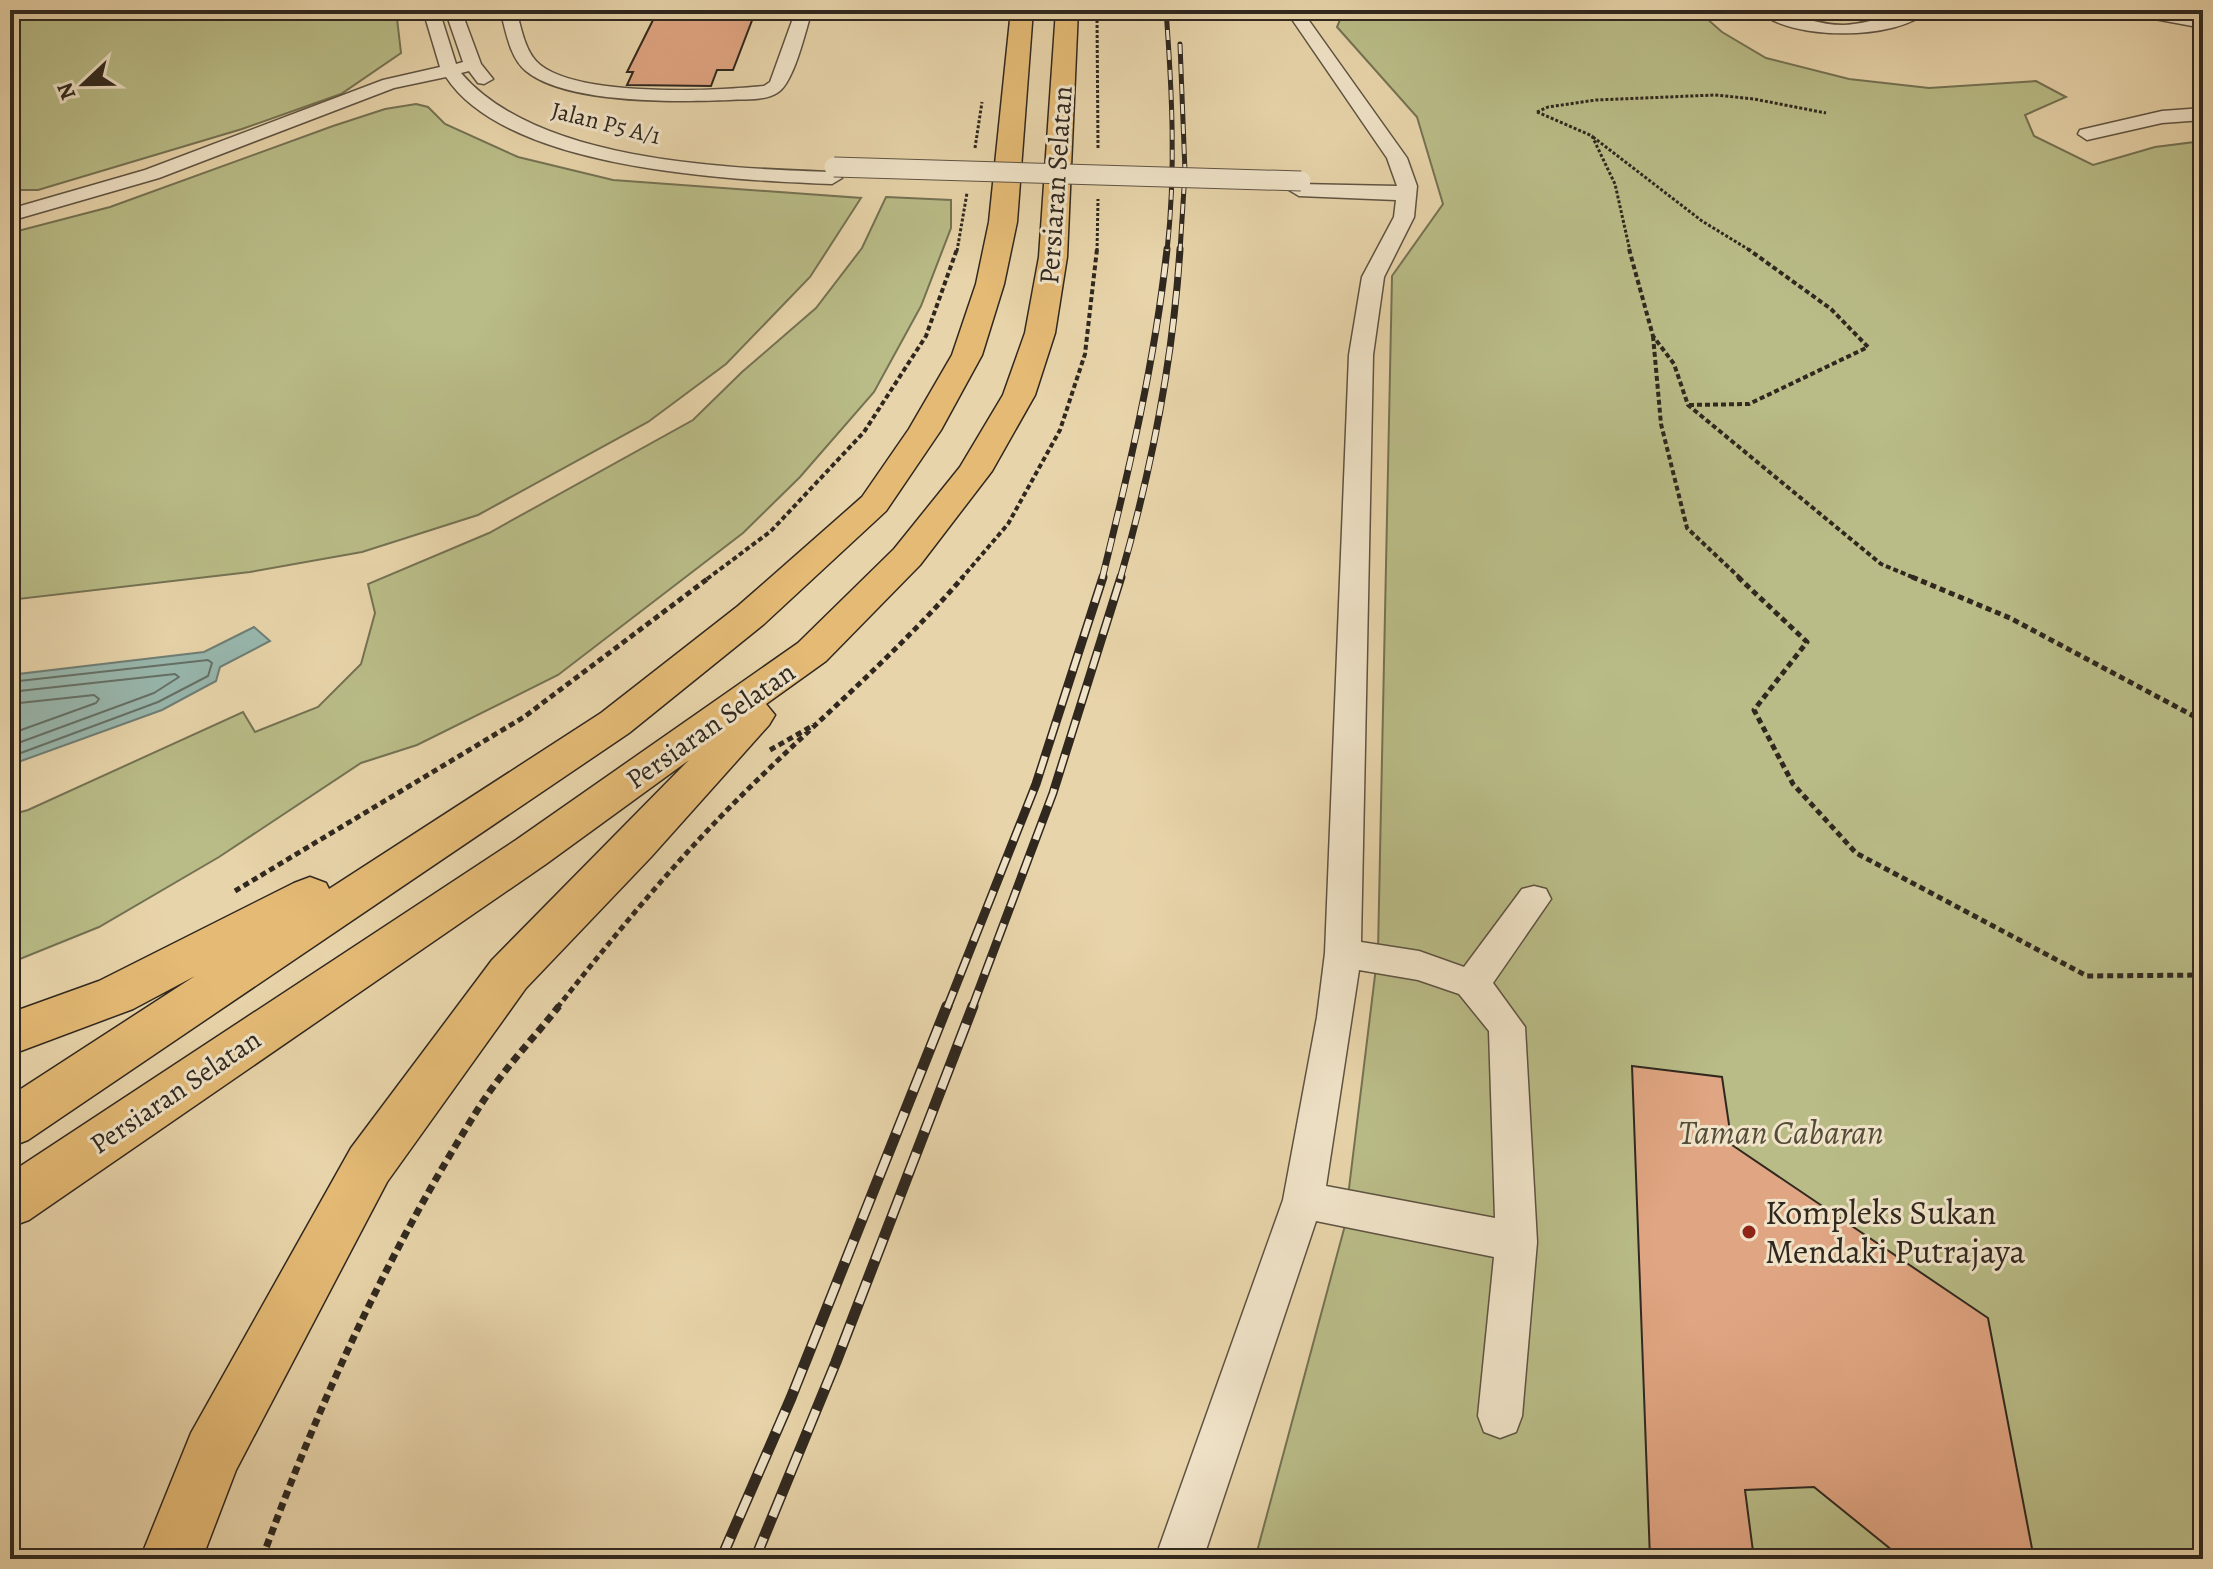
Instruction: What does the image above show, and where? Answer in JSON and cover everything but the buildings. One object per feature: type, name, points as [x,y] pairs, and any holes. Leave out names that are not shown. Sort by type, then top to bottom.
[{"type":"main road","name":"Persiaran Selatan","points":[[10,1124],[615,723],[751,615],[874,504],[939,405],[967,355],[990,284],[1000,238],[1022,10]]},
{"type":"main road","name":"Persiaran Selatan","points":[[10,1203],[531,852],[812,652],[907,557],[975,471],[1019,395],[1040,333],[1053,257],[1067,10]]},
{"type":"main road","points":[[171,1559],[212,1454],[369,1165],[509,974],[636,845],[812,652]]},
{"type":"main road","points":[[10,1034],[116,995],[269,919],[615,723]]},
{"type":"street","name":"Jalan P5 A/1","points":[[431,10],[450,69],[463,87],[490,108],[528,130],[628,158],[734,173],[833,172]]},
{"type":"street","name":"Jalan P5 A/1","points":[[453,10],[473,65],[505,98],[561,126],[608,140],[743,162],[833,172]]},
{"type":"street","points":[[508,10],[524,56],[533,68],[555,80],[584,89],[685,94],[769,91],[778,84],[804,10]]},
{"type":"street","points":[[1297,10],[1297,15],[1324,56],[1384,166],[1407,190]]},
{"type":"street","points":[[1765,10],[1823,30],[1846,32],[1865,30],[1921,10]]},
{"type":"street","points":[[2133,10],[2203,23]]},
{"type":"street","points":[[384,86],[415,63],[439,39]]},
{"type":"street","points":[[10,215],[152,174],[384,86],[473,65]]},
{"type":"street","points":[[384,86],[420,83],[463,87]]},
{"type":"street","points":[[2087,134],[2162,117],[2203,114]]},
{"type":"street","points":[[1342,187],[1384,166]]},
{"type":"street","points":[[833,172],[1407,190]]},
{"type":"street","points":[[1342,187],[1377,209],[1398,229]]},
{"type":"street","points":[[1179,1559],[1303,1200],[1335,1017],[1343,953],[1361,355],[1373,277],[1404,217],[1407,190]]},
{"type":"street","points":[[1472,984],[1534,899]]},
{"type":"street","points":[[1343,953],[1419,966],[1472,984],[1507,1027],[1516,1242],[1500,1416]]},
{"type":"street","points":[[1303,1200],[1516,1242]]},
{"type":"path","points":[[1097,10],[1098,160]]},
{"type":"path","points":[[974,151],[984,89]]},
{"type":"path","points":[[1688,405],[1749,404],[1868,347],[1831,309],[1764,259],[1702,221],[1592,136],[1537,112],[1542,106],[1577,101],[1728,96],[1826,113]]},
{"type":"path","points":[[1592,136],[1615,184],[1638,288],[1653,336],[1661,424],[1687,528],[1807,642],[1754,710],[1793,784],[1856,853],[2087,976],[2203,975]]},
{"type":"path","points":[[233,892],[524,717],[771,531],[864,432],[926,336],[959,245],[969,182]]},
{"type":"path","points":[[262,1559],[302,1449],[383,1276],[481,1104],[629,917],[736,801],[916,631],[1008,524],[1060,430],[1085,354],[1098,239],[1098,191]]},
{"type":"path","points":[[1653,336],[1674,364],[1688,405],[1881,564],[2010,618],[2203,721]]},
{"type":"green space","points":[[10,10],[396,10],[401,53],[341,94],[242,129],[38,190],[10,190]]},
{"type":"green space","name":"Taman Cabaran","points":[[1344,10],[1697,10],[1722,32],[1766,58],[1849,79],[1929,88],[2036,81],[2066,97],[2025,115],[2034,136],[2093,165],[2155,147],[2203,141],[2203,1559],[1255,1559],[1344,1229],[1378,951],[1392,276],[1443,204],[1417,117],[1337,27]]},
{"type":"green space","points":[[416,104],[428,107],[445,124],[518,157],[613,180],[861,198],[810,277],[726,364],[648,422],[478,515],[362,552],[250,572],[10,600],[10,233],[110,207],[333,126],[385,109]]},
{"type":"green space","points":[[886,197],[951,200],[951,228],[921,306],[874,392],[800,477],[743,533],[558,675],[417,745],[361,763],[219,857],[99,927],[10,963],[10,815],[28,810],[243,712],[255,732],[318,707],[361,664],[375,613],[368,584],[489,533],[693,420],[742,372],[816,308],[862,248]]},
{"type":"water","points":[[254,627],[270,641],[220,667],[216,681],[162,710],[10,765],[10,675],[204,652]]},
{"type":"railway","points":[[1166,10],[1172,130],[1167,251]]},
{"type":"railway","points":[[1180,44],[1185,172],[1180,251]]},
{"type":"railway","points":[[1102,579],[1148,374],[1167,249]]},
{"type":"railway","points":[[1120,579],[1159,416],[1172,332],[1180,249]]},
{"type":"railway","points":[[947,1008],[1036,784],[1103,577]]},
{"type":"railway","points":[[972,1008],[1053,793],[1121,577]]},
{"type":"railway","points":[[721,1559],[791,1398],[947,1006]]},
{"type":"railway","points":[[755,1559],[836,1362],[973,1006]]},
{"type":"place","name":"Kompleks Sukan Mendaki Putrajaya","points":[[1749,1232]]}]
